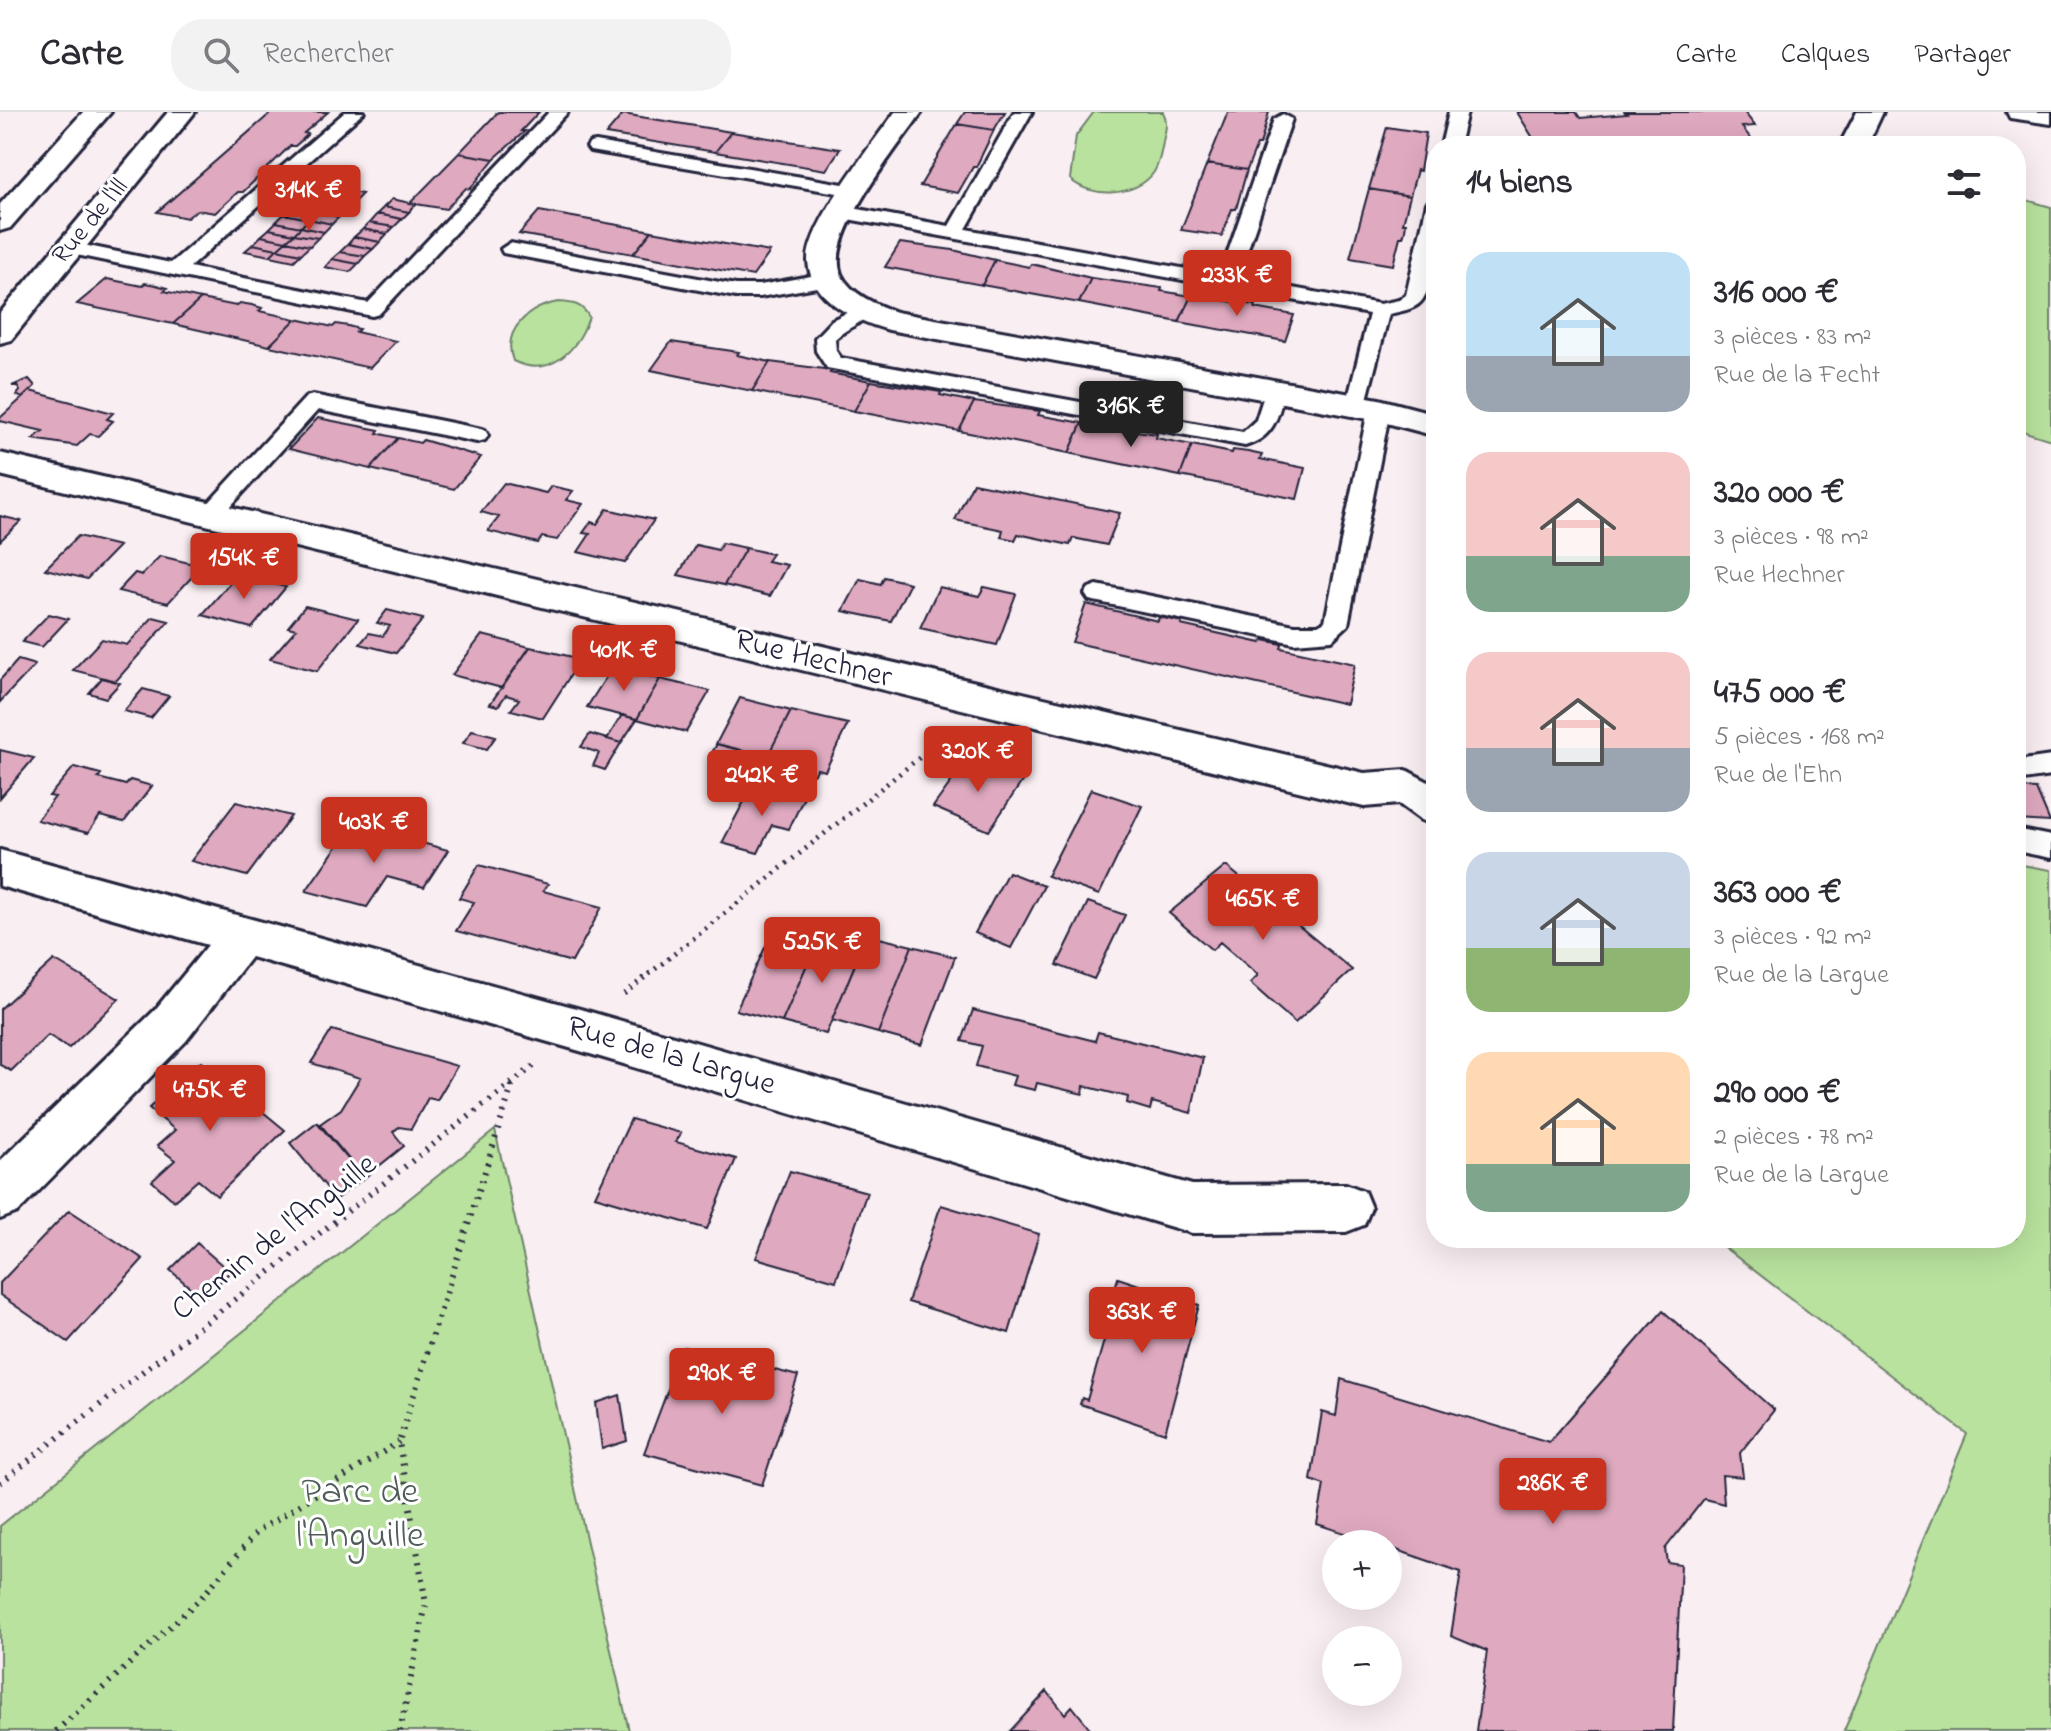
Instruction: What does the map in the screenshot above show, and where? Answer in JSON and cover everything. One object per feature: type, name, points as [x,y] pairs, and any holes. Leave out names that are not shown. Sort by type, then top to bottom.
[{"type":"street","points":[[0,222],[98,112]]},
{"type":"street","name":"Rue de l'Ill","points":[[0,333],[182,112]]},
{"type":"street","points":[[909,112],[848,202],[822,258],[828,279],[863,311],[889,320],[1368,408],[1426,422]]},
{"type":"street","points":[[1858,136],[1870,112]]},
{"type":"street","points":[[2020,112],[2051,116]]},
{"type":"street","name":"Rue Hechner","points":[[0,464],[1364,790],[1426,787]]},
{"type":"street","name":"Rue de la Largue","points":[[0,868],[240,938],[580,1030],[1192,1209],[1346,1208]]},
{"type":"street","points":[[0,1195],[170,1026],[240,938]]},
{"type":"lane","points":[[174,271],[355,112]]},
{"type":"lane","points":[[69,248],[372,310],[559,112]]},
{"type":"lane","points":[[954,233],[1023,112]]},
{"type":"lane","points":[[1452,136],[1458,112]]},
{"type":"lane","points":[[1227,283],[1283,119]]},
{"type":"lane","points":[[596,147],[848,202],[954,233],[1380,310],[1406,304],[1415,297],[1426,248]]},
{"type":"lane","points":[[510,249],[736,291],[760,291],[828,279]]},
{"type":"lane","points":[[1097,594],[1294,634],[1323,634],[1336,625],[1380,310]]},
{"type":"lane","points":[[863,311],[839,324],[825,338],[826,351],[834,363],[1245,439],[1260,434],[1266,425],[1274,391]]},
{"type":"lane","points":[[211,514],[313,402],[477,435]]},
{"type":"lane","points":[[2026,770],[2051,766]]},
{"type":"lane","points":[[2026,842],[2051,847]]},
{"type":"path","name":"Chemin de l'Anguille","points":[[0,1483],[580,1030],[944,738],[966,697]]},
{"type":"path","points":[[400,1731],[426,1604],[399,1442],[513,1082]]},
{"type":"path","points":[[56,1731],[201,1598],[258,1531],[399,1442]]},
{"type":"green space","points":[[1094,112],[1163,112],[1166,127],[1160,157],[1154,172],[1146,180],[1125,190],[1101,192],[1090,190],[1070,179],[1076,136]]},
{"type":"green space","points":[[2026,200],[2051,207],[2051,440],[2026,432]]},
{"type":"green space","points":[[559,302],[577,305],[589,317],[577,341],[569,351],[550,364],[526,366],[513,361],[511,339],[521,321],[538,308]]},
{"type":"green space","points":[[2026,866],[2051,870],[2051,1731],[1844,1731],[1967,1434],[1725,1248],[2026,1248]]},
{"type":"green space","name":"Parc de l'Anguille","points":[[495,1130],[629,1731],[0,1731],[0,1526]]},
{"type":"building","points":[[272,112],[328,112],[304,133],[308,134],[302,140],[290,146],[243,192],[238,192],[215,213],[197,210],[187,218],[157,212]]},
{"type":"building","points":[[498,112],[539,112],[521,131],[525,131],[494,159],[459,153]]},
{"type":"building","points":[[965,112],[1005,112],[994,130],[957,124]]},
{"type":"building","points":[[1228,112],[1269,112],[1260,145],[1257,145],[1247,170],[1207,164]]},
{"type":"building","points":[[1517,112],[1576,112],[1580,118],[1627,114],[1625,112],[1744,112],[1755,126],[1742,127],[1749,136],[1532,136]]},
{"type":"building","points":[[623,114],[731,132],[715,152],[606,134]]},
{"type":"building","points":[[957,124],[994,130],[976,167],[973,167],[958,193],[920,186]]},
{"type":"building","points":[[1387,127],[1426,133],[1420,171],[1417,170],[1410,196],[1369,189]]},
{"type":"building","points":[[731,132],[840,149],[826,170],[715,152]]},
{"type":"building","points":[[459,153],[494,159],[470,189],[466,188],[446,209],[410,203]]},
{"type":"building","points":[[1207,164],[1247,170],[1236,209],[1232,209],[1222,236],[1181,230]]},
{"type":"building","points":[[315,185],[339,190],[331,197],[307,193]]},
{"type":"building","points":[[1369,189],[1410,196],[1403,223],[1406,223],[1405,230],[1403,237],[1400,237],[1393,265],[1350,258]]},
{"type":"building","points":[[339,190],[362,194],[354,202],[331,197]]},
{"type":"building","points":[[307,193],[331,197],[324,205],[299,200]]},
{"type":"building","points":[[331,197],[354,202],[347,209],[324,205]]},
{"type":"building","points":[[392,199],[416,204],[409,212],[384,207]]},
{"type":"building","points":[[299,200],[324,205],[316,212],[292,208]]},
{"type":"building","points":[[324,205],[347,209],[339,217],[316,212]]},
{"type":"building","points":[[384,207],[409,212],[402,219],[377,214]]},
{"type":"building","points":[[292,208],[316,212],[309,219],[284,214]]},
{"type":"building","points":[[539,211],[652,231],[633,254],[519,234]]},
{"type":"building","points":[[316,212],[339,217],[332,224],[309,219]]},
{"type":"building","points":[[284,214],[309,219],[301,227],[276,222]]},
{"type":"building","points":[[377,214],[402,219],[394,227],[369,223]]},
{"type":"building","points":[[309,219],[332,224],[324,232],[301,227]]},
{"type":"building","points":[[276,222],[301,227],[294,234],[269,229]]},
{"type":"building","points":[[369,223],[394,227],[387,234],[363,229]]},
{"type":"building","points":[[301,227],[324,232],[318,238],[294,234]]},
{"type":"building","points":[[269,229],[294,234],[286,241],[261,236]]},
{"type":"building","points":[[363,229],[387,234],[380,242],[354,237]]},
{"type":"building","points":[[652,231],[770,252],[753,276],[633,254]]},
{"type":"building","points":[[294,234],[318,238],[310,246],[286,241]]},
{"type":"building","points":[[261,236],[286,241],[277,249],[253,244]]},
{"type":"building","points":[[354,237],[380,242],[373,249],[348,244]]},
{"type":"building","points":[[286,241],[310,246],[301,254],[277,249]]},
{"type":"building","points":[[900,243],[953,250],[995,260],[982,285],[885,267]]},
{"type":"building","points":[[253,244],[277,249],[270,256],[245,251]]},
{"type":"building","points":[[348,244],[373,249],[365,256],[340,252]]},
{"type":"building","points":[[277,249],[301,254],[294,261],[270,256]]},
{"type":"building","points":[[340,252],[365,256],[358,264],[332,259]]},
{"type":"building","points":[[332,259],[358,264],[350,272],[325,267]]},
{"type":"building","points":[[995,260],[1029,267],[1031,264],[1091,278],[1079,303],[982,285]]},
{"type":"building","points":[[1091,278],[1162,288],[1161,291],[1191,296],[1179,322],[1079,303]]},
{"type":"building","points":[[107,279],[142,286],[145,283],[156,285],[167,288],[164,291],[201,299],[173,324],[77,304]]},
{"type":"building","points":[[1191,296],[1256,305],[1255,308],[1294,315],[1285,341],[1179,322]]},
{"type":"building","points":[[201,299],[236,306],[240,303],[252,305],[262,308],[259,311],[296,319],[269,346],[173,324]]},
{"type":"building","points":[[296,319],[333,327],[336,324],[348,326],[359,329],[356,332],[396,341],[370,368],[269,346]]},
{"type":"building","points":[[671,342],[739,352],[737,355],[770,362],[752,391],[651,370]]},
{"type":"building","points":[[770,362],[832,370],[830,373],[871,381],[854,411],[752,391]]},
{"type":"building","points":[[29,379],[35,386],[22,398],[17,395],[20,391],[17,386],[12,386]]},
{"type":"building","points":[[871,381],[941,392],[940,395],[974,402],[959,431],[854,411]]},
{"type":"building","points":[[30,391],[113,413],[107,419],[113,421],[98,436],[90,434],[77,446],[33,439],[43,431],[0,421]]},
{"type":"building","points":[[974,402],[1040,411],[1038,415],[1082,423],[1069,453],[959,431]]},
{"type":"building","points":[[318,418],[379,430],[377,433],[398,438],[370,469],[289,449]]},
{"type":"building","points":[[1082,423],[1157,434],[1156,438],[1192,445],[1180,476],[1069,453]]},
{"type":"building","points":[[398,438],[420,443],[423,440],[481,457],[454,489],[370,469]]},
{"type":"building","points":[[1192,445],[1232,453],[1233,450],[1248,452],[1262,455],[1260,459],[1305,468],[1297,499],[1180,476]]},
{"type":"building","points":[[504,483],[546,493],[551,486],[573,491],[566,500],[583,504],[557,540],[542,537],[538,543],[488,531],[499,517],[481,512]]},
{"type":"building","points":[[973,483],[1120,513],[1107,545],[1073,538],[1070,545],[1018,534],[1015,540],[1001,537],[1003,530],[955,520]]},
{"type":"building","points":[[607,509],[654,520],[625,563],[578,552],[590,534],[583,533],[591,522],[597,524]]},
{"type":"building","points":[[0,516],[21,521],[0,541]]},
{"type":"building","points":[[78,536],[119,546],[87,579],[45,569]]},
{"type":"building","points":[[722,543],[746,548],[724,585],[678,575],[696,545],[718,550]]},
{"type":"building","points":[[746,548],[772,554],[767,561],[787,565],[770,596],[724,585]]},
{"type":"building","points":[[160,556],[202,566],[168,603],[118,591],[135,573],[142,575]]},
{"type":"building","points":[[237,575],[286,587],[252,628],[202,615]]},
{"type":"building","points":[[884,577],[910,583],[891,621],[843,611],[860,579],[881,584]]},
{"type":"building","points":[[939,587],[979,596],[984,587],[1016,594],[997,645],[920,628]]},
{"type":"building","points":[[1086,604],[1158,621],[1159,617],[1182,622],[1181,625],[1261,643],[1263,640],[1282,644],[1281,648],[1355,664],[1346,704],[1072,642]]},
{"type":"building","points":[[305,606],[358,619],[317,671],[270,659],[296,629],[288,627]]},
{"type":"building","points":[[387,610],[423,619],[396,653],[360,644],[369,633],[383,636],[390,626],[377,623]]},
{"type":"building","points":[[49,614],[68,619],[42,647],[22,642]]},
{"type":"building","points":[[153,617],[169,621],[116,681],[73,670],[102,639],[127,645]]},
{"type":"building","points":[[482,635],[530,647],[502,688],[452,675]]},
{"type":"building","points":[[530,647],[581,659],[543,718],[511,710],[519,699],[506,695],[498,706],[490,704]]},
{"type":"building","points":[[18,660],[35,665],[0,702],[0,680]]},
{"type":"building","points":[[612,668],[660,679],[637,719],[587,707]]},
{"type":"building","points":[[102,678],[120,683],[106,698],[89,693]]},
{"type":"building","points":[[660,679],[710,691],[686,732],[637,719]]},
{"type":"building","points":[[143,689],[169,696],[151,718],[124,711]]},
{"type":"building","points":[[740,698],[791,711],[767,757],[716,744]]},
{"type":"building","points":[[791,711],[848,724],[825,771],[817,769],[815,774],[805,772],[807,767],[767,757]]},
{"type":"building","points":[[622,715],[637,719],[621,743],[607,739]]},
{"type":"building","points":[[472,730],[496,736],[487,749],[463,743]]},
{"type":"building","points":[[590,734],[621,743],[605,770],[593,766],[599,753],[581,747]]},
{"type":"building","points":[[717,744],[741,750],[735,762],[710,756]]},
{"type":"building","points":[[0,750],[34,758],[0,798]]},
{"type":"building","points":[[969,757],[1023,780],[989,831],[933,807]]},
{"type":"building","points":[[74,767],[101,774],[98,778],[126,785],[130,780],[152,786],[124,822],[100,816],[88,833],[37,820],[55,797],[49,796]]},
{"type":"building","points":[[775,787],[805,795],[789,829],[772,825],[758,853],[722,843],[749,792],[769,798]]},
{"type":"building","points":[[2026,788],[2036,789],[2050,822],[2026,821]]},
{"type":"building","points":[[1091,789],[1142,806],[1099,895],[1047,876]]},
{"type":"building","points":[[236,802],[291,816],[247,876],[191,861]]},
{"type":"building","points":[[352,825],[448,850],[424,887],[387,877],[367,907],[306,891]]},
{"type":"building","points":[[479,865],[548,884],[543,891],[602,907],[572,962],[456,931],[474,902],[459,898]]},
{"type":"building","points":[[1226,866],[1271,903],[1275,900],[1290,913],[1287,916],[1352,970],[1295,1023],[1250,983],[1258,975],[1220,942],[1212,950],[1169,913]]},
{"type":"building","points":[[1008,872],[1044,886],[1011,948],[975,933]]},
{"type":"building","points":[[1088,902],[1125,915],[1094,979],[1057,965]]},
{"type":"building","points":[[775,926],[819,937],[782,1022],[736,1010]]},
{"type":"building","points":[[867,935],[912,946],[878,1033],[832,1020]]},
{"type":"building","points":[[819,937],[862,948],[826,1034],[782,1022]]},
{"type":"building","points":[[912,946],[955,957],[922,1045],[878,1033]]},
{"type":"building","points":[[54,960],[119,999],[69,1048],[48,1035],[11,1071],[0,1065],[0,1009]]},
{"type":"building","points":[[973,1010],[1095,1041],[1098,1032],[1203,1058],[1191,1113],[1152,1102],[1150,1110],[1127,1103],[1128,1097],[1084,1086],[1083,1094],[1037,1083],[1035,1090],[1012,1085],[1015,1076],[976,1066],[982,1046],[962,1041]]},
{"type":"building","points":[[332,1030],[457,1066],[437,1100],[428,1098],[411,1129],[399,1127],[393,1132],[404,1146],[364,1178],[320,1124],[341,1109],[360,1078],[311,1063]]},
{"type":"building","points":[[201,1061],[285,1130],[217,1196],[198,1180],[174,1201],[152,1181],[175,1160],[157,1146],[175,1130],[149,1108]]},
{"type":"building","points":[[631,1119],[681,1133],[676,1142],[736,1159],[707,1229],[595,1196]]},
{"type":"building","points":[[317,1122],[364,1178],[336,1199],[290,1143]]},
{"type":"building","points":[[790,1171],[867,1192],[836,1281],[756,1258]]},
{"type":"building","points":[[941,1205],[1039,1234],[1009,1333],[908,1302]]},
{"type":"building","points":[[69,1210],[143,1259],[68,1342],[0,1295],[0,1283]]},
{"type":"building","points":[[197,1243],[230,1272],[203,1299],[170,1270]]},
{"type":"building","points":[[1118,1278],[1199,1305],[1165,1433],[1080,1404],[1082,1398],[1087,1400],[1111,1316],[1107,1314]]},
{"type":"building","points":[[1663,1311],[1774,1410],[1740,1453],[1743,1477],[1722,1475],[1724,1504],[1704,1499],[1665,1549],[1667,1562],[1681,1564],[1673,1731],[1476,1731],[1487,1651],[1451,1636],[1461,1572],[1402,1552],[1402,1530],[1335,1530],[1317,1524],[1324,1485],[1311,1480],[1322,1412],[1336,1416],[1341,1379],[1549,1442]]},
{"type":"building","points":[[684,1347],[798,1376],[762,1485],[644,1453]]},
{"type":"building","points":[[620,1395],[627,1441],[602,1449],[596,1403]]},
{"type":"building","points":[[1047,1691],[1065,1714],[1072,1706],[1092,1731],[1010,1731]]}]
